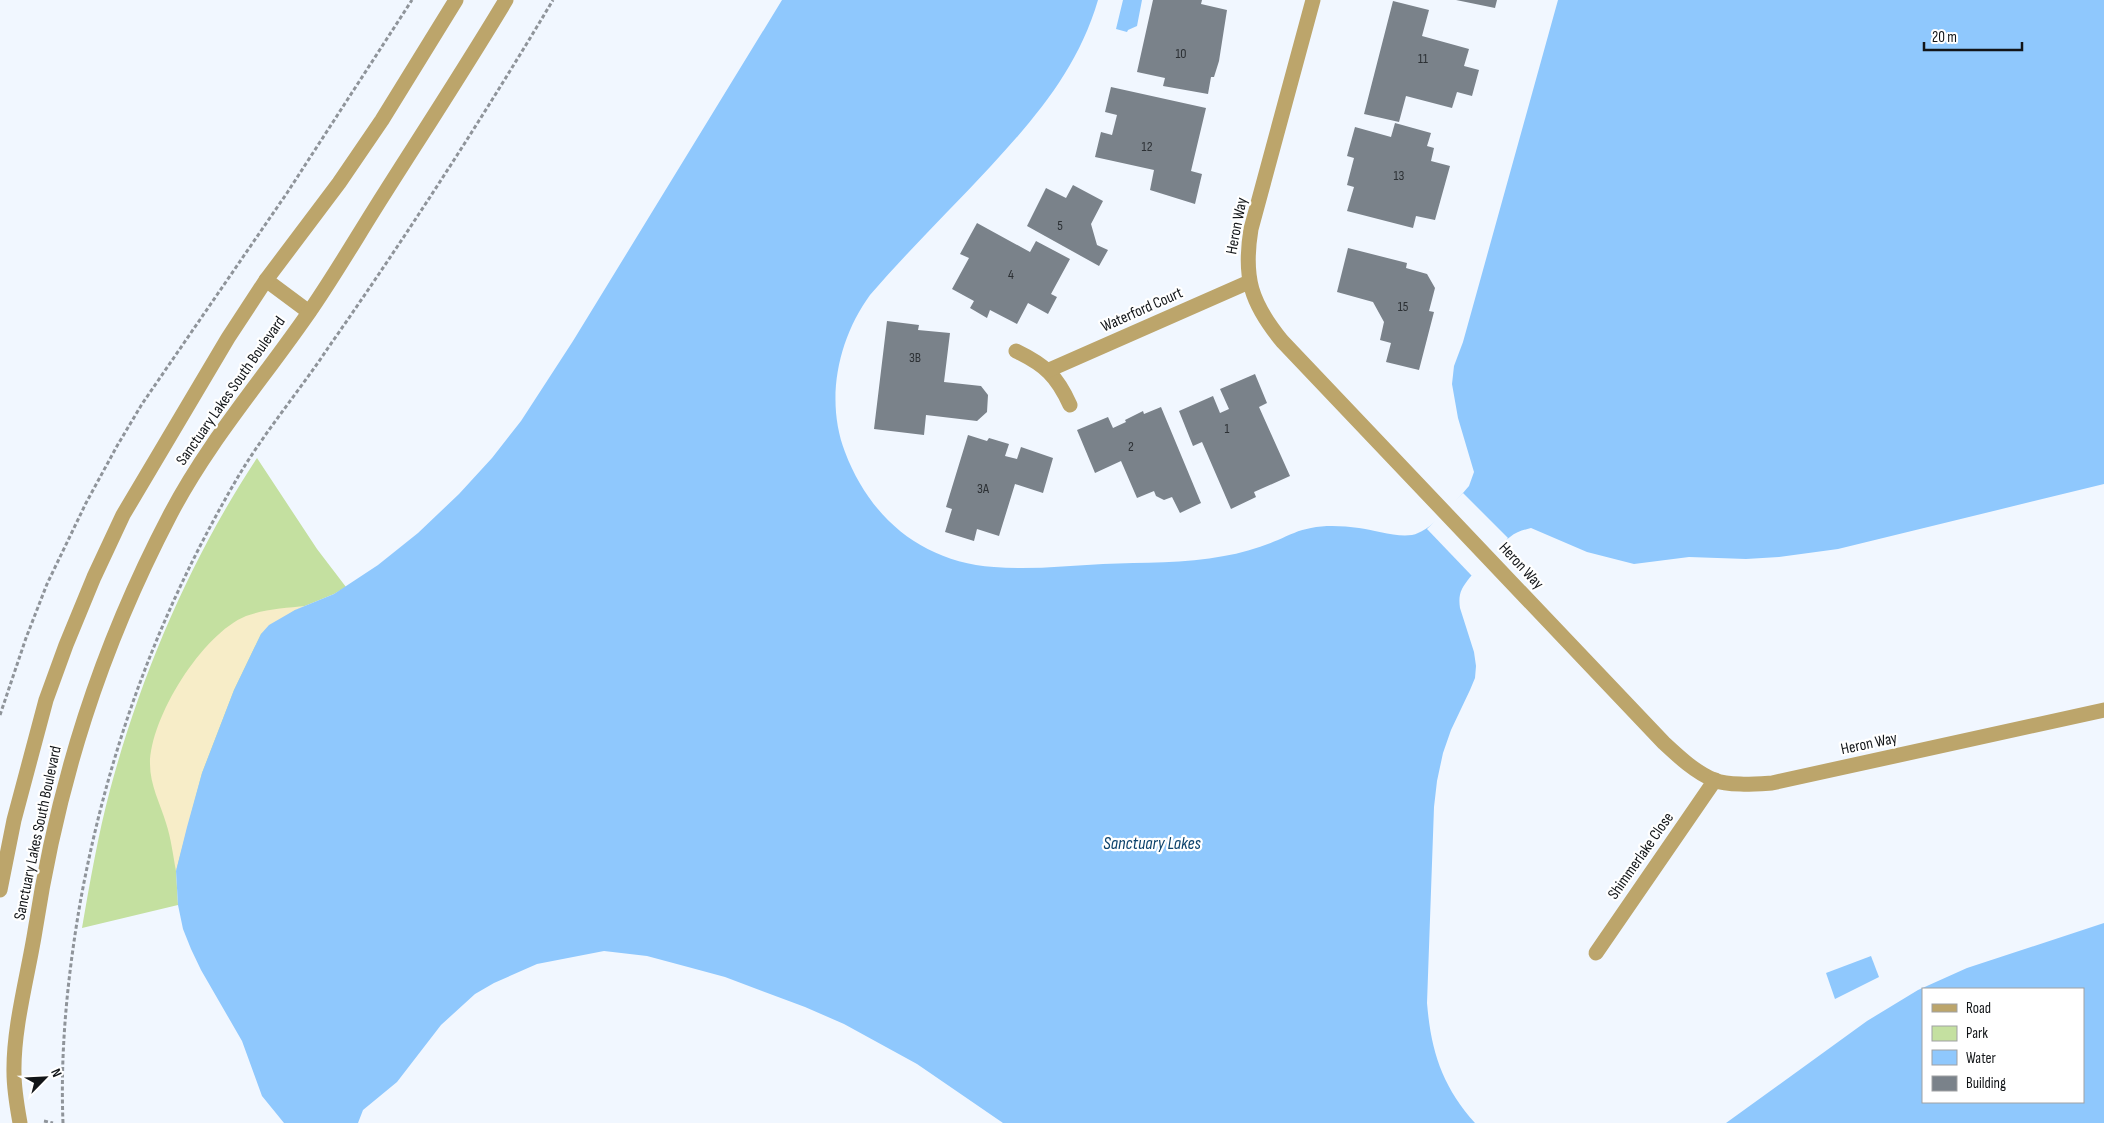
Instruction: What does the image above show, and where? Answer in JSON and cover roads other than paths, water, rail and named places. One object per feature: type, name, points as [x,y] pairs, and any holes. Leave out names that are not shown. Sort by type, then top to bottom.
[{"type":"street","name":"Sanctuary Lakes South Boulevard","points":[[0,890],[14,820],[46,700],[94,577],[123,515],[152,463],[228,338],[266,280],[339,183],[382,120],[456,0]]},
{"type":"street","name":"Sanctuary Lakes South Boulevard","points":[[20,1123],[14,1070],[17,1037],[44,873],[61,796],[81,726],[102,663],[143,568],[171,512],[202,459],[309,312],[506,0]]},
{"type":"street","name":"Heron Way","points":[[1314,0],[1251,229],[1247,255],[1249,282],[1261,311],[1282,341],[1664,743],[1687,763],[1715,780],[1747,784],[1772,783],[2104,710]]},
{"type":"street","name":"Sanctuary Lakes South Boulevard","points":[[266,280],[309,312]]},
{"type":"street","name":"Waterford Court","points":[[1048,370],[1249,282]]},
{"type":"street","points":[[1016,351],[1037,361],[1048,370],[1060,384],[1070,405]]},
{"type":"street","name":"Shimmerlake Close","points":[[1596,952],[1715,780]]},
{"type":"water","name":"Sanctuary Lakes","points":[[782,0],[1098,0],[1090,25],[1079,48],[1040,110],[975,183],[870,295],[859,312],[843,350],[838,370],[836,412],[845,452],[856,476],[884,516],[922,546],[944,556],[968,563],[1007,568],[1179,562],[1209,559],[1251,550],[1298,531],[1317,527],[1359,528],[1397,535],[1412,535],[1425,530],[1438,519],[1469,486],[1474,472],[1458,418],[1452,384],[1454,366],[1463,342],[1558,0],[2104,0],[2104,484],[1838,549],[1779,557],[1746,559],[1689,557],[1634,564],[1587,552],[1531,528],[1512,535],[1491,554],[1465,584],[1459,600],[1474,652],[1476,666],[1475,678],[1451,730],[1443,753],[1437,781],[1434,807],[1427,1003],[1435,1052],[1440,1067],[1454,1095],[1475,1123],[1003,1123],[917,1064],[844,1024],[805,1007],[725,977],[647,956],[604,951],[537,964],[494,983],[475,994],[441,1025],[397,1082],[363,1110],[358,1123],[284,1123],[262,1096],[242,1041],[191,949],[183,929],[178,905],[176,871],[187,827],[202,773],[234,690],[261,634],[269,625],[295,610],[334,594],[378,565],[418,533],[459,494],[492,458],[521,421],[573,341]]},
{"type":"water","points":[[1123,0],[1142,0],[1137,26],[1127,32],[1116,29]]},
{"type":"water","points":[[2104,923],[2104,1123],[1726,1123],[1867,1021],[1922,988],[1922,1103],[2084,1103],[2084,988],[1922,988],[1967,968]]},
{"type":"water","points":[[1871,956],[1879,977],[1835,999],[1826,973]]}]
